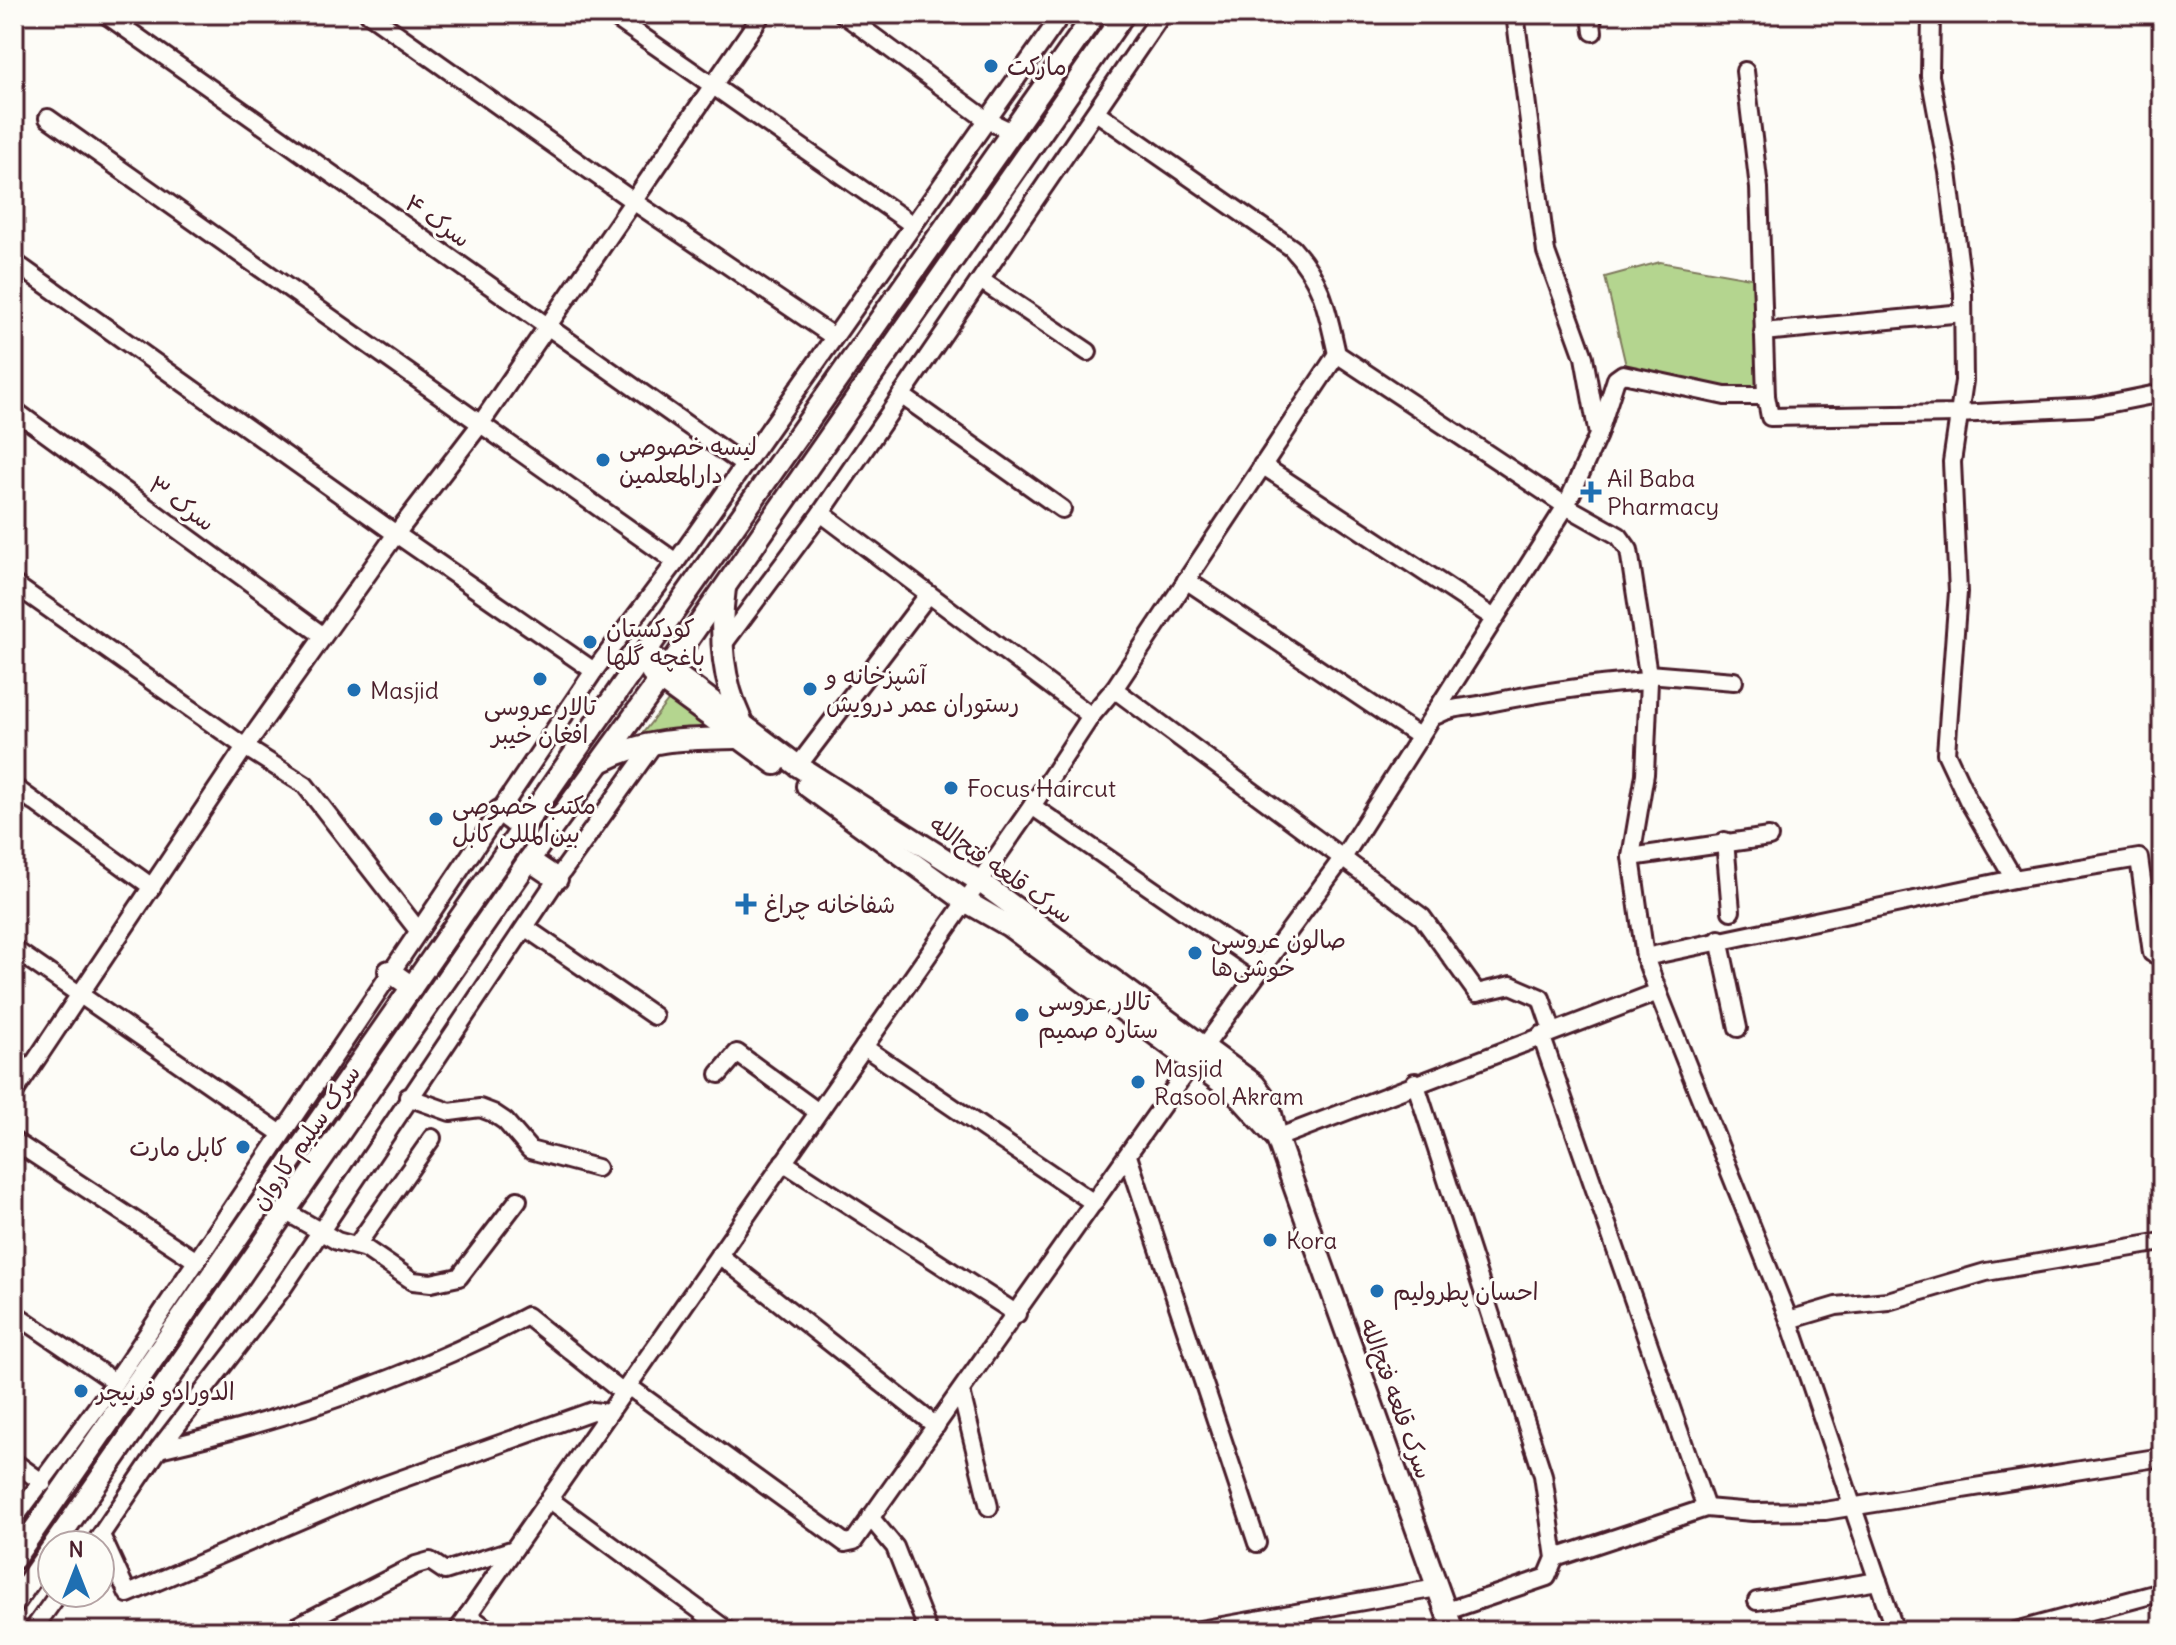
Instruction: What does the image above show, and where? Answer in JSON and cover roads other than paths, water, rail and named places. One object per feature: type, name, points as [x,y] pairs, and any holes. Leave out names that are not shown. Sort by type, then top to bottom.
[{"type":"main road","points":[[14,1559],[125,1382],[412,987],[1095,14]]},
{"type":"main road","name":"سرک سلیم کاروان","points":[[65,1529],[529,860],[664,674],[1124,14]]},
{"type":"main road","points":[[601,762],[631,747],[740,731],[722,646],[726,582]]},
{"type":"main road","name":"سرک قلعه فتح‌الله","points":[[641,658],[965,901],[1009,926],[1198,1055],[1254,1084],[1268,1102],[1277,1138],[1450,1621]]},
{"type":"main road","name":"سرک قلعه فتح‌الله","points":[[740,731],[979,881],[1198,1055]]},
{"type":"main road","points":[[499,811],[522,828]]},
{"type":"main road","points":[[529,860],[557,879]]},
{"type":"main road","points":[[389,971],[412,987]]},
{"type":"main road","points":[[125,1382],[156,1396]]},
{"type":"main road","name":"سرک سلیم کاروان","points":[[14,1603],[36,1571]]},
{"type":"street","name":"سرک ۴","points":[[105,14],[744,465]]},
{"type":"street","points":[[369,14],[633,201],[834,337]]},
{"type":"street","points":[[610,14],[913,225]]},
{"type":"street","points":[[14,1093],[322,635],[479,426],[762,14]]},
{"type":"street","points":[[843,14],[987,120],[1012,132]]},
{"type":"street","points":[[14,1519],[125,1382],[195,1260],[417,929],[594,671],[676,562],[1062,14]]},
{"type":"street","points":[[722,646],[821,513],[1162,14]]},
{"type":"street","points":[[1515,14],[1531,114],[1546,252],[1584,357],[1598,435]]},
{"type":"street","points":[[1591,14],[1593,32]]},
{"type":"street","points":[[1931,14],[1930,76],[1948,172],[1963,313],[1964,381],[1952,462],[1958,592],[1946,753],[1968,800],[2014,879]]},
{"type":"street","points":[[1745,71],[1759,188],[1766,396],[1770,417],[1958,414],[2092,407],[2162,393]]},
{"type":"street","points":[[1096,112],[1292,248],[1313,271],[1325,300],[1337,354],[1566,506],[1619,536],[1629,550],[1648,678],[1645,774],[1631,857],[1645,957],[1789,1320],[1895,1631]]},
{"type":"street","points":[[48,118],[479,426],[676,562]]},
{"type":"street","points":[[14,262],[594,671]]},
{"type":"street","points":[[982,281],[1088,352]]},
{"type":"street","points":[[1763,332],[1963,313]]},
{"type":"street","points":[[457,1631],[1032,806],[1091,716],[1114,689],[1337,354]]},
{"type":"street","points":[[159,1449],[235,1432],[301,1410],[431,1360],[527,1316],[625,1389],[845,1543],[854,1541],[1198,1055],[1344,856],[1566,506],[1598,435],[1616,379],[1623,374],[1725,396],[1766,396]]},
{"type":"street","points":[[901,395],[1062,509]]},
{"type":"street","name":"سرک ۳","points":[[14,410],[322,635]]},
{"type":"street","points":[[1262,465],[1494,618]]},
{"type":"street","points":[[821,513],[1091,716]]},
{"type":"street","points":[[1186,580],[1420,737]]},
{"type":"street","points":[[14,584],[245,747],[305,785],[417,929]]},
{"type":"street","points":[[798,766],[928,595]]},
{"type":"street","points":[[1435,716],[1455,705],[1478,705],[1648,678],[1734,681]]},
{"type":"street","points":[[1114,689],[1344,856],[1422,917],[1477,993],[1511,985],[1541,998],[1547,1032],[1706,1508]]},
{"type":"street","points":[[105,1529],[159,1449],[282,1289],[408,1097],[655,742]]},
{"type":"street","points":[[14,787],[152,887]]},
{"type":"street","points":[[1032,806],[1265,967]]},
{"type":"street","points":[[1631,857],[1769,837]]},
{"type":"street","points":[[1725,841],[1731,911]]},
{"type":"street","points":[[1645,957],[2014,879],[2139,858],[2156,940],[2153,956],[2162,957]]},
{"type":"street","points":[[526,928],[654,1016]]},
{"type":"street","points":[[1719,939],[1738,1028]]},
{"type":"street","points":[[14,949],[280,1133]]},
{"type":"street","points":[[1277,1138],[1415,1082],[1658,992]]},
{"type":"street","points":[[864,1047],[1094,1203]]},
{"type":"street","points":[[719,1074],[737,1053],[818,1112]]},
{"type":"street","points":[[1415,1082],[1543,1475],[1555,1558],[1547,1577],[1450,1621]]},
{"type":"street","points":[[408,1097],[450,1112],[480,1108],[505,1121],[530,1150],[597,1168]]},
{"type":"street","points":[[357,1245],[432,1138]]},
{"type":"street","points":[[14,1141],[195,1260]]},
{"type":"street","points":[[1128,1156],[1257,1543]]},
{"type":"street","points":[[783,1162],[1017,1314]]},
{"type":"street","points":[[285,1211],[318,1232],[357,1245],[413,1281],[448,1281],[459,1277],[518,1200]]},
{"type":"street","points":[[1789,1320],[1836,1306],[1888,1301],[1986,1272],[2162,1242]]},
{"type":"street","points":[[719,1255],[936,1426]]},
{"type":"street","points":[[14,1313],[125,1382]]},
{"type":"street","points":[[961,1392],[989,1507]]},
{"type":"street","points":[[116,1572],[128,1594],[368,1491],[592,1411],[609,1413]]},
{"type":"street","points":[[1555,1558],[1706,1508],[1789,1513],[2162,1457]]},
{"type":"street","points":[[14,1462],[43,1483]]},
{"type":"street","points":[[549,1499],[728,1631]]},
{"type":"street","points":[[870,1517],[895,1547],[928,1631]]},
{"type":"street","points":[[287,1631],[416,1565],[430,1561],[445,1571],[514,1549]]},
{"type":"street","points":[[1757,1601],[1878,1581]]},
{"type":"street","points":[[1194,1631],[1437,1588]]},
{"type":"street","points":[[2016,1631],[2162,1592]]},
{"type":"street","points":[[32,1631],[48,1609]]},
{"type":"street","points":[[468,1615],[490,1631]]},
{"type":"place","name":"مارکت","points":[[991,66]]},
{"type":"place","name":"لیسه خصوصی دارالمعلمین","points":[[603,460]]},
{"type":"place","name":"Ail Baba Pharmacy","points":[[1591,492]]},
{"type":"place","name":"کودکستان باغچه گلها","points":[[590,642]]},
{"type":"place","name":"تالار عروسی افغان خیبر","points":[[540,679]]},
{"type":"place","name":"آشپزخانه و رستوران عمر درویش","points":[[810,689]]},
{"type":"place","name":"Masjid","points":[[354,690]]},
{"type":"place","name":"Focus Haircut","points":[[951,788]]},
{"type":"place","name":"مکتب خصوصی بین‌المللی کابل","points":[[436,819]]},
{"type":"place","name":"شفاخانه چراغ","points":[[746,904]]},
{"type":"place","name":"صالون عروسی خوشی‌ها","points":[[1195,953]]},
{"type":"place","name":"تالار عروسی ستاره صمیم","points":[[1022,1015]]},
{"type":"place","name":"Masjid Rasool Akram","points":[[1138,1082]]},
{"type":"place","name":"کابل مارت","points":[[243,1147]]},
{"type":"place","name":"Kora","points":[[1270,1240]]},
{"type":"place","name":"احسان پطرولیم","points":[[1377,1291]]},
{"type":"place","name":"الدورادو فرنیچر","points":[[81,1391]]}]
